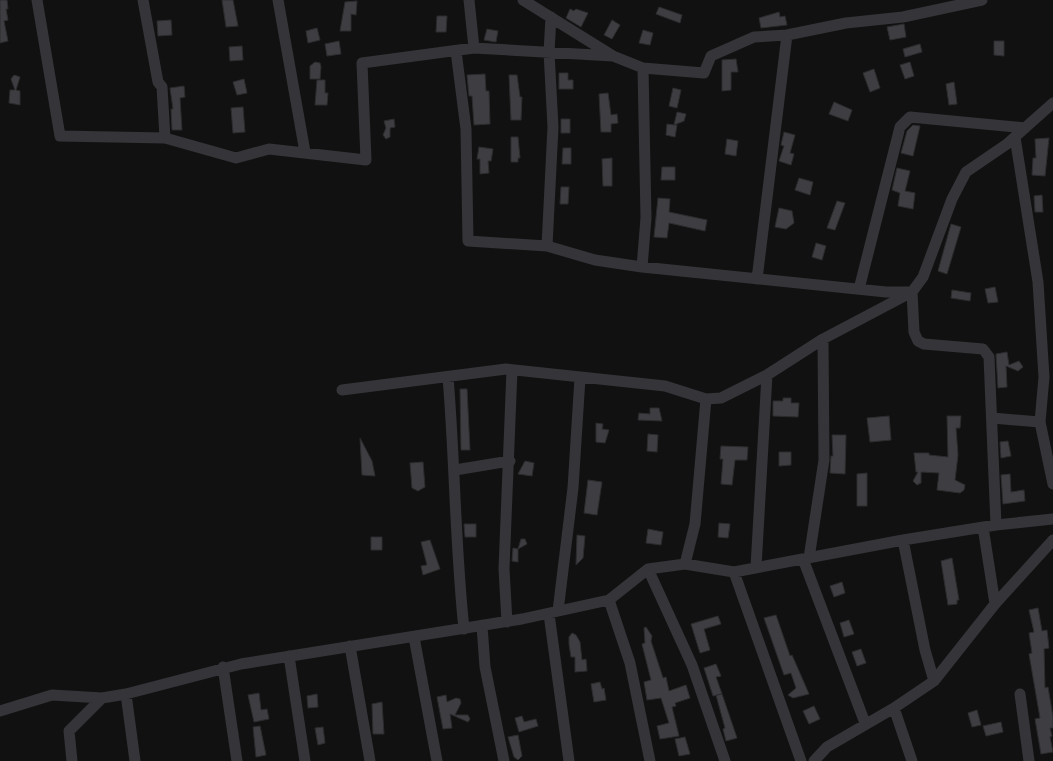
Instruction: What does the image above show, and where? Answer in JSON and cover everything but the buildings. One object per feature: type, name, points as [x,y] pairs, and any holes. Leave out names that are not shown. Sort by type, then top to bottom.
[{"type":"street","points":[[37,0],[60,136],[165,138],[236,158],[269,149],[366,160],[362,63],[474,48],[614,56]]},
{"type":"street","points":[[143,0],[158,82],[162,87],[165,138]]},
{"type":"street","points":[[278,0],[305,152]]},
{"type":"street","points":[[469,0],[474,48]]},
{"type":"street","points":[[523,0],[614,56],[643,68],[704,73],[711,56],[754,37],[787,35],[846,23],[903,16],[982,0]]},
{"type":"street","points":[[547,246],[553,128],[549,52],[551,17]]},
{"type":"street","points":[[756,279],[787,35]]},
{"type":"street","points":[[456,51],[466,129],[468,241],[547,246],[595,260],[642,267],[859,289],[912,292]]},
{"type":"street","points":[[642,267],[646,218],[643,68]]},
{"type":"street","points":[[342,390],[448,376],[512,370],[665,386],[706,399],[720,398],[767,375],[823,339],[912,292],[923,277],[952,198],[966,172],[1015,137],[1053,103]]},
{"type":"street","points":[[859,289],[900,127],[910,117],[1025,128]]},
{"type":"street","points":[[1015,137],[1038,282],[1044,377],[1040,422],[1053,484]]},
{"type":"street","points":[[912,292],[914,332],[918,341],[924,344],[983,349],[989,357],[996,525]]},
{"type":"street","points":[[823,339],[824,460],[806,558],[865,723]]},
{"type":"street","points":[[507,622],[504,569],[510,461],[512,370]]},
{"type":"street","points":[[756,567],[767,375]]},
{"type":"street","points":[[448,376],[458,570],[464,629]]},
{"type":"street","points":[[569,761],[553,612],[573,488],[580,378]]},
{"type":"street","points":[[685,564],[695,524],[706,399]]},
{"type":"street","points":[[992,418],[1040,422]]},
{"type":"street","points":[[454,470],[510,461]]},
{"type":"street","points":[[0,711],[52,695],[102,698],[126,694],[223,667],[507,622],[609,600],[648,569],[685,564],[734,572],[903,540],[996,525],[1053,519]]},
{"type":"street","points":[[984,527],[995,604]]},
{"type":"street","points":[[903,540],[925,650],[934,682]]},
{"type":"street","points":[[814,761],[827,747],[934,682],[995,604],[1053,540]]},
{"type":"street","points":[[648,569],[692,665],[725,761]]},
{"type":"street","points":[[734,572],[801,761]]},
{"type":"street","points":[[609,600],[630,663],[650,761]]},
{"type":"street","points":[[482,626],[485,667],[504,761]]},
{"type":"street","points":[[414,636],[437,761]]},
{"type":"street","points":[[350,646],[370,761]]},
{"type":"street","points":[[289,656],[305,761]]},
{"type":"street","points":[[223,667],[237,761]]},
{"type":"street","points":[[126,694],[135,761]]},
{"type":"street","points":[[1020,694],[1029,761]]},
{"type":"street","points":[[72,761],[69,731],[102,698]]},
{"type":"street","points":[[894,708],[912,761]]}]
